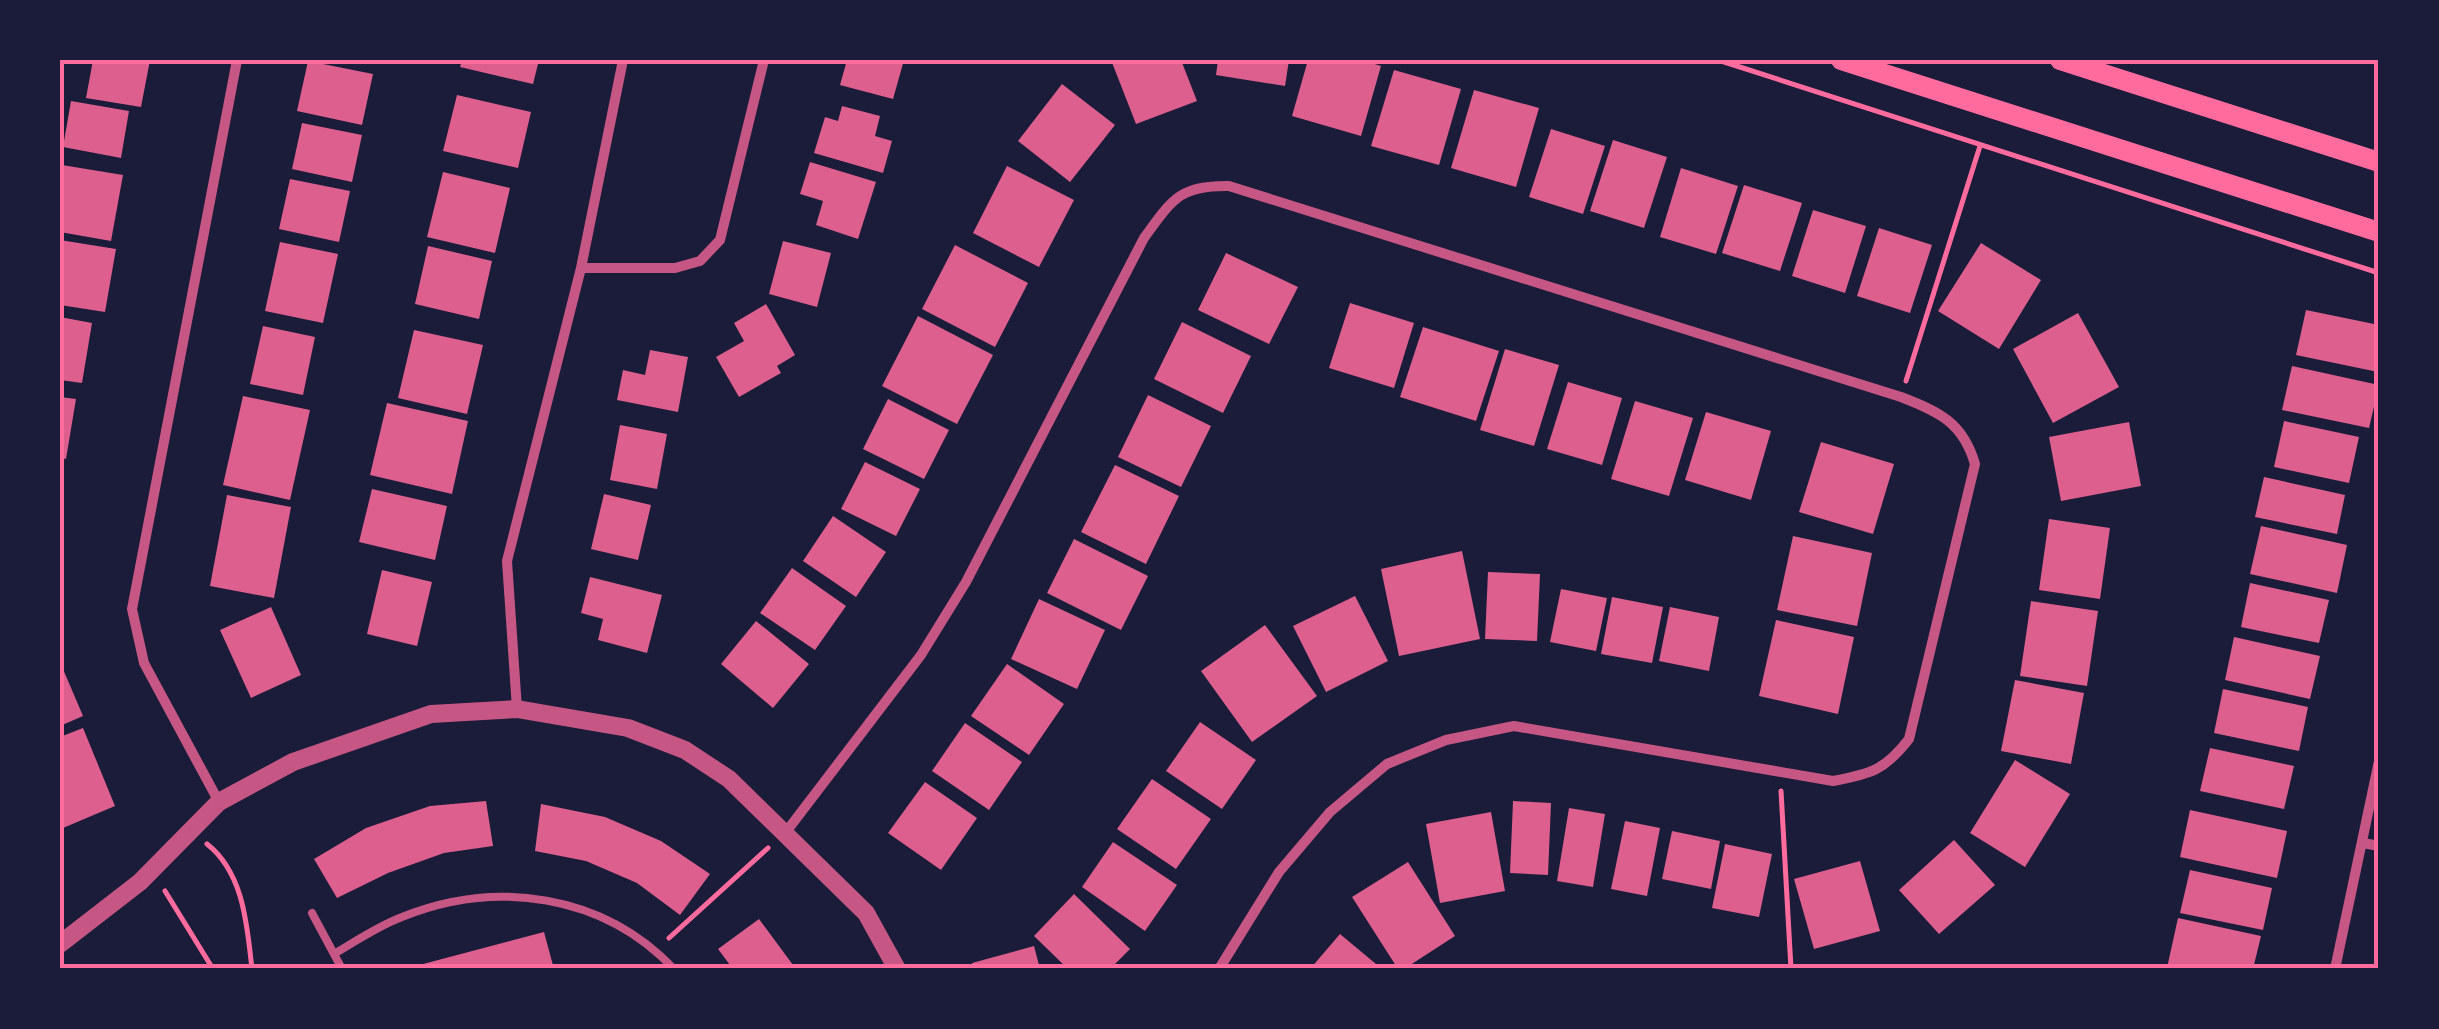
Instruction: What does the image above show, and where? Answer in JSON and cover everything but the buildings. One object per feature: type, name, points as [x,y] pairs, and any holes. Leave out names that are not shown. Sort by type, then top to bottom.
[{"type":"main road","points":[[1840,60],[2379,232]]},
{"type":"main road","points":[[2060,60],[2379,162]]},
{"type":"street","points":[[220,802],[144,664],[132,609],[236,60]]},
{"type":"street","points":[[517,708],[508,560],[582,268],[624,60]]},
{"type":"street","points":[[582,268],[674,268],[700,261],[720,240],[764,60]]},
{"type":"street","points":[[786,832],[920,655],[966,582],[1144,238],[1174,198],[1199,186],[1229,186],[1901,397],[1933,410],[1967,438],[1976,464],[1909,739],[1890,763],[1866,775],[1834,780],[1514,726],[1446,740],[1387,764],[1330,812],[1279,872],[1219,969]]},
{"type":"street","points":[[60,944],[152,870],[220,802],[293,762],[431,714],[517,708],[628,728],[685,750],[729,779],[866,914],[897,969]]},
{"type":"street","points":[[2335,969],[2379,762]]},
{"type":"street","points":[[2363,844],[2379,846]]},
{"type":"lane","points":[[334,954],[422,909],[500,895],[568,904],[618,924],[656,950],[674,969]]},
{"type":"lane","points":[[312,913],[342,969]]},
{"type":"path","points":[[1718,60],[2379,272]]},
{"type":"path","points":[[1901,397],[1980,146]]},
{"type":"path","points":[[1780,773],[1791,969]]},
{"type":"path","points":[[192,832],[216,851],[244,904],[252,969]]},
{"type":"path","points":[[656,950],[786,832]]},
{"type":"path","points":[[152,870],[214,969]]}]
